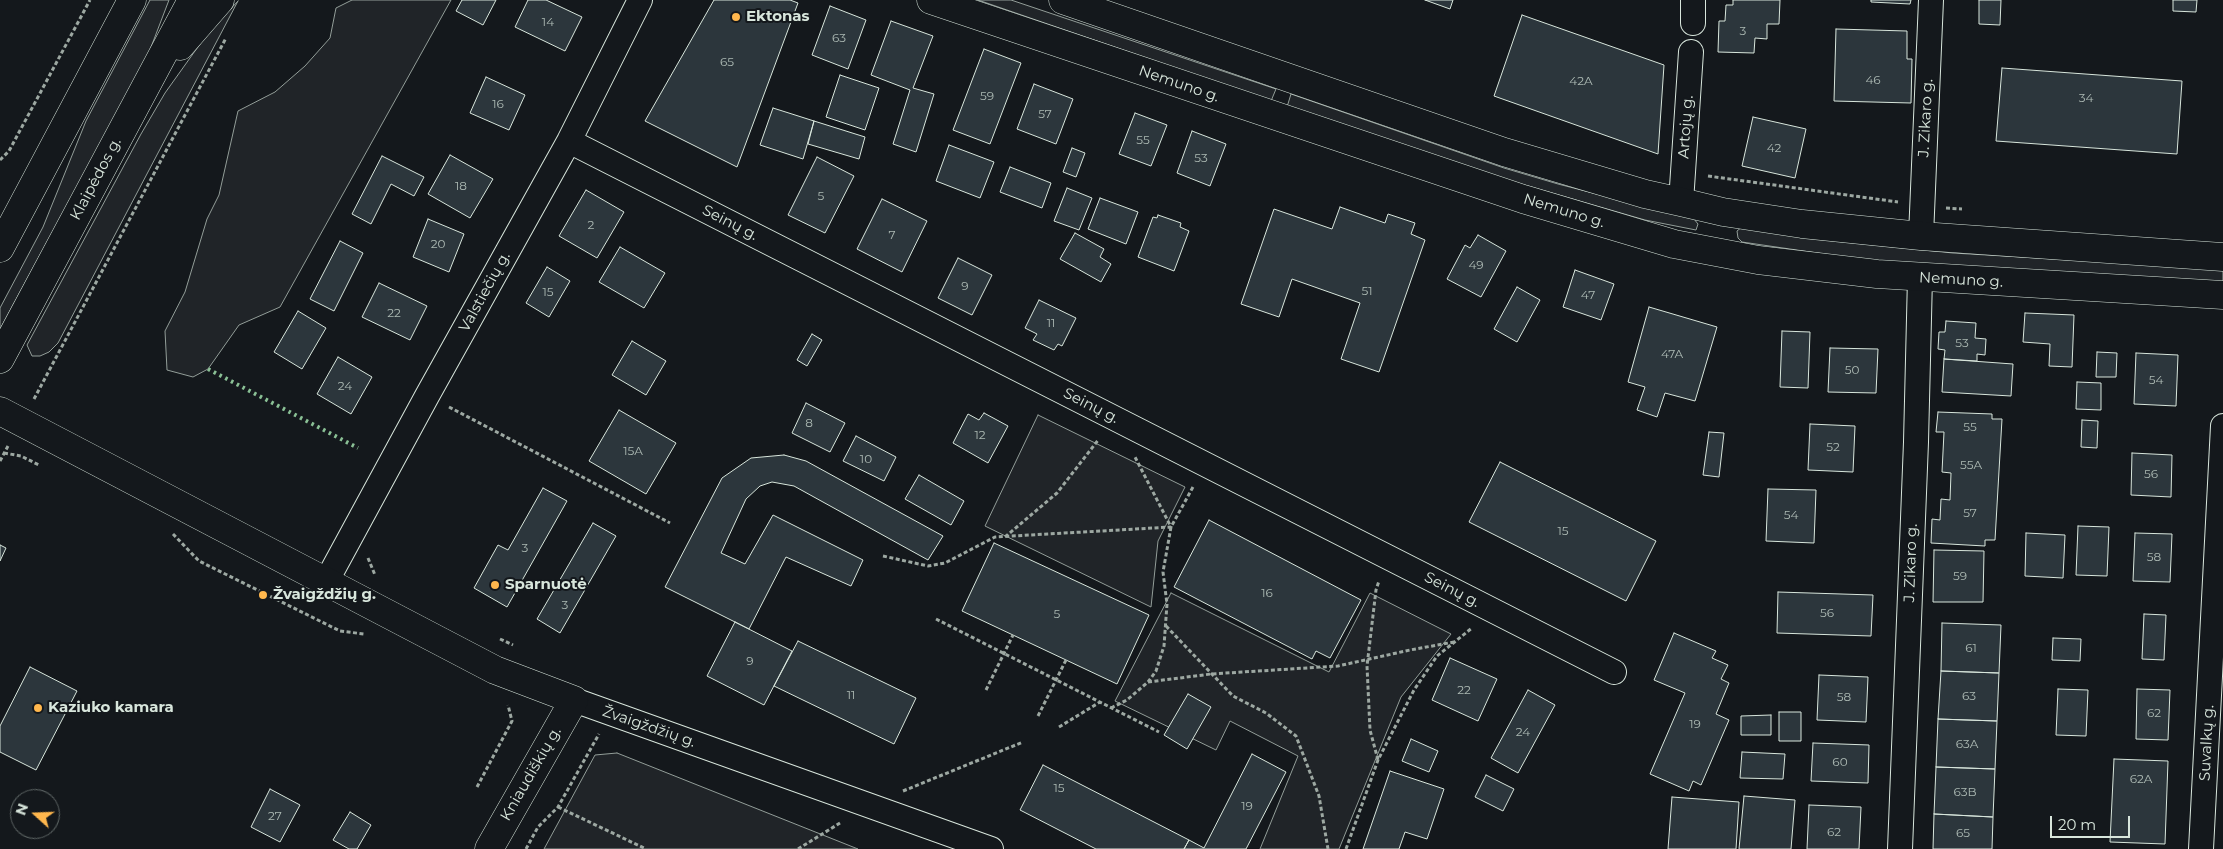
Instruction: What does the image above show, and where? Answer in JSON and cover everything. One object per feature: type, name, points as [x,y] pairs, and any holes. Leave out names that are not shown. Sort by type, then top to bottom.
[{"type":"main road","points":[[0,248],[132,0]]},
{"type":"main road","name":"Klaipėdos g.","points":[[0,359],[192,0]]},
{"type":"main road","points":[[146,85],[220,0]]},
{"type":"main road","name":"Nemuno g.","points":[[931,0],[1523,199],[1674,244],[1715,252],[1836,269],[1920,277],[2223,295]]},
{"type":"main road","points":[[1063,0],[1504,152],[1723,212],[1802,224],[1921,236],[2223,256]]},
{"type":"main road","points":[[1715,252],[1723,212]]},
{"type":"main road","name":"Žvaigždžių g.","points":[[0,411],[495,670],[574,700]]},
{"type":"main road","name":"Kniaudiškių g.","points":[[489,849],[574,700]]},
{"type":"street","name":"Valstiečių g.","points":[[326,582],[569,141],[640,0]]},
{"type":"street","name":"J. Zikaro g.","points":[[1921,236],[1931,0]]},
{"type":"street","name":"Artojų g.","points":[[1681,202],[1691,52]]},
{"type":"street","name":"Seinų g.","points":[[569,141],[1614,672]]},
{"type":"street","name":"J. Zikaro g.","points":[[1900,849],[1916,442],[1920,277]]},
{"type":"street","name":"Suvalkų g.","points":[[2202,849],[2223,426]]},
{"type":"street","name":"Žvaigždžių g.","points":[[574,700],[991,849]]},
{"type":"path","points":[[0,160],[9,151],[90,0]]},
{"type":"path","points":[[59,350],[229,32]]},
{"type":"path","points":[[1683,172],[1886,200]]},
{"type":"path","points":[[427,396],[670,523]]},
{"type":"path","points":[[1005,537],[1057,492],[1115,419],[1171,527]]},
{"type":"path","points":[[4,454],[20,456],[44,467]]},
{"type":"path","points":[[1111,708],[1127,700],[1148,682],[1156,671],[1164,646],[1167,604],[1163,572],[1171,527],[1206,465]]},
{"type":"path","points":[[883,556],[928,566],[945,563],[995,537],[1171,527]]},
{"type":"path","points":[[169,530],[198,561],[340,631],[371,634]]},
{"type":"path","points":[[1378,760],[1370,730],[1368,659],[1376,590],[1387,557]]},
{"type":"path","points":[[1346,849],[1378,760],[1414,690],[1437,656],[1494,611]]},
{"type":"path","points":[[936,619],[1159,732]]},
{"type":"path","points":[[1166,626],[1233,696],[1266,713],[1296,736],[1319,796],[1328,849]]},
{"type":"path","points":[[986,690],[1013,635]]},
{"type":"path","points":[[1148,682],[1211,674],[1338,666],[1454,642]]},
{"type":"path","points":[[1038,716],[1066,660]]},
{"type":"path","points":[[477,787],[512,721],[508,705],[499,701]]},
{"type":"path","points":[[1059,727],[1100,702]]},
{"type":"path","points":[[526,849],[538,827],[558,807],[610,713]]},
{"type":"path","points":[[558,807],[646,849]]},
{"type":"shaded area","points":[[150,0],[169,0],[148,55],[0,329],[0,308],[43,227],[86,121]]},
{"type":"shaded area","points":[[352,0],[451,0],[280,307],[239,325],[208,369],[193,377],[167,370],[165,331],[185,292],[207,219],[219,195],[238,111],[275,92],[305,66],[330,38],[336,8]]},
{"type":"shaded area","points":[[978,0],[1011,0],[1276,89],[1271,101]]},
{"type":"shaded area","points":[[238,1],[58,343],[49,352],[40,356],[32,356],[27,345],[141,134],[165,93],[195,51],[210,31]]},
{"type":"shaded area","points":[[1291,94],[1504,168],[1694,219],[1698,224],[1696,230],[1645,220],[1483,173],[1287,107]]},
{"type":"shaded area","points":[[1742,227],[1805,238],[1953,253],[2223,269],[2223,288],[1872,261],[1742,242],[1738,238],[1737,231]]},
{"type":"shaded area","points":[[1038,415],[1185,487],[1158,541],[1151,607],[985,526]]},
{"type":"shaded area","points":[[1171,593],[1329,672],[1370,593],[1451,634],[1401,697],[1339,849],[1260,849],[1298,756],[1230,721],[1216,750],[1115,701]]},
{"type":"shaded area","points":[[617,753],[858,849],[544,849],[595,755]]},
{"type":"building","points":[[462,0],[496,0],[483,25],[456,11]]},
{"type":"building","points":[[528,0],[546,0],[582,17],[565,51],[515,27]]},
{"type":"building","points":[[714,0],[790,0],[798,3],[737,167],[645,121]]},
{"type":"building","points":[[1425,0],[1453,0],[1450,9]]},
{"type":"building","points":[[1733,0],[1780,0],[1779,24],[1767,24],[1767,39],[1755,38],[1754,53],[1718,52],[1719,21],[1725,21],[1726,5],[1733,5]]},
{"type":"building","points":[[1871,0],[1911,0],[1910,4],[1871,2]]},
{"type":"building","points":[[1979,0],[2001,0],[2000,25],[1979,24]]},
{"type":"building","points":[[2173,0],[2197,0],[2196,12],[2173,11]]},
{"type":"building","points":[[830,6],[866,20],[848,69],[812,55]]},
{"type":"building","points":[[1522,15],[1664,65],[1658,154],[1494,96]]},
{"type":"building","points":[[891,21],[933,36],[913,88],[934,94],[916,152],[893,144],[910,90],[871,75]]},
{"type":"building","points":[[1836,29],[1907,31],[1907,59],[1912,59],[1911,103],[1834,101]]},
{"type":"building","points":[[984,49],[1021,63],[990,144],[953,130]]},
{"type":"building","points":[[2002,68],[2182,81],[2177,154],[1996,141]]},
{"type":"building","points":[[840,75],[879,88],[865,130],[826,117]]},
{"type":"building","points":[[486,77],[525,95],[509,130],[470,113]]},
{"type":"building","points":[[1034,84],[1073,99],[1056,144],[1017,129]]},
{"type":"building","points":[[773,108],[814,121],[803,159],[760,145]]},
{"type":"building","points":[[1135,113],[1167,125],[1151,166],[1119,154]]},
{"type":"building","points":[[1753,117],[1806,129],[1795,178],[1742,166]]},
{"type":"building","points":[[814,121],[865,137],[859,159],[808,144]]},
{"type":"building","points":[[1192,131],[1226,144],[1210,186],[1177,173]]},
{"type":"building","points":[[949,145],[994,162],[980,198],[936,181]]},
{"type":"building","points":[[1072,148],[1085,153],[1076,177],[1063,172]]},
{"type":"building","points":[[450,155],[493,179],[470,218],[428,194]]},
{"type":"building","points":[[382,156],[424,177],[414,196],[391,184],[371,224],[352,214]]},
{"type":"building","points":[[817,157],[854,176],[825,233],[788,215]]},
{"type":"building","points":[[1010,167],[1051,183],[1042,208],[1000,192]]},
{"type":"building","points":[[1067,188],[1092,198],[1079,230],[1054,221]]},
{"type":"building","points":[[586,190],[624,212],[597,258],[559,236]]},
{"type":"building","points":[[1100,198],[1138,212],[1126,244],[1088,229]]},
{"type":"building","points":[[882,199],[927,221],[902,272],[857,249]]},
{"type":"building","points":[[1340,207],[1385,223],[1388,214],[1415,223],[1411,234],[1425,240],[1379,372],[1341,359],[1360,303],[1292,279],[1279,317],[1241,304],[1274,209],[1332,229]]},
{"type":"building","points":[[1158,215],[1181,223],[1180,227],[1189,231],[1174,271],[1138,257],[1153,217],[1157,218]]},
{"type":"building","points":[[428,219],[464,234],[449,272],[413,257]]},
{"type":"building","points":[[1075,233],[1104,249],[1100,257],[1111,264],[1101,282],[1060,259]]},
{"type":"building","points":[[1478,235],[1506,251],[1481,297],[1447,279],[1465,245],[1470,248]]},
{"type":"building","points":[[340,241],[363,253],[334,311],[310,299]]},
{"type":"building","points":[[620,247],[665,273],[644,308],[599,282]]},
{"type":"building","points":[[958,258],[992,275],[972,315],[938,298]]},
{"type":"building","points":[[547,267],[570,281],[549,317],[526,303]]},
{"type":"building","points":[[1575,270],[1614,284],[1601,320],[1563,307]]},
{"type":"building","points":[[379,283],[427,306],[410,340],[362,317]]},
{"type":"building","points":[[1517,287],[1540,300],[1517,342],[1494,329]]},
{"type":"building","points":[[1039,300],[1076,318],[1062,346],[1058,344],[1054,350],[1033,340],[1037,334],[1025,328]]},
{"type":"building","points":[[1649,307],[1717,327],[1695,401],[1665,393],[1657,417],[1637,410],[1645,387],[1628,382]]},
{"type":"building","points":[[298,311],[326,328],[302,369],[274,352]]},
{"type":"building","points":[[2025,313],[2074,315],[2072,367],[2049,366],[2050,344],[2023,342]]},
{"type":"building","points":[[1946,321],[1976,323],[1975,338],[1986,339],[1985,355],[1977,354],[1977,361],[1944,359],[1945,350],[1938,349],[1939,332],[1945,332]]},
{"type":"building","points":[[1782,331],[1810,332],[1808,388],[1780,387]]},
{"type":"building","points":[[812,334],[822,340],[807,366],[797,360]]},
{"type":"building","points":[[632,341],[666,361],[646,395],[612,375]]},
{"type":"building","points":[[1830,348],[1878,349],[1876,393],[1828,392]]},
{"type":"building","points":[[2097,352],[2117,353],[2116,377],[2096,377]]},
{"type":"building","points":[[2136,353],[2178,355],[2176,406],[2134,404]]},
{"type":"building","points":[[338,357],[372,377],[351,414],[317,394]]},
{"type":"building","points":[[1944,359],[2013,364],[2011,396],[1942,392]]},
{"type":"building","points":[[2077,382],[2101,383],[2101,410],[2076,409]]},
{"type":"building","points":[[806,403],[845,423],[830,452],[792,433]]},
{"type":"building","points":[[619,410],[676,443],[646,494],[589,461]]},
{"type":"building","points":[[1938,412],[1992,414],[1992,419],[2002,419],[1995,540],[1985,540],[1985,546],[1931,543],[1932,519],[1940,520],[1941,499],[1950,500],[1951,473],[1942,472],[1944,432],[1936,432]]},
{"type":"building","points":[[984,413],[1008,426],[988,463],[953,443],[968,414],[979,420]]},
{"type":"building","points":[[2082,420],[2098,421],[2097,448],[2081,447]]},
{"type":"building","points":[[1810,424],[1855,426],[1853,472],[1808,470]]},
{"type":"building","points":[[1709,432],[1724,433],[1719,477],[1703,475]]},
{"type":"building","points":[[856,436],[896,457],[884,481],[843,461]]},
{"type":"building","points":[[2132,453],[2172,455],[2171,497],[2131,495]]},
{"type":"building","points":[[784,455],[806,461],[943,536],[928,560],[794,486],[772,482],[760,486],[746,499],[721,553],[745,564],[773,515],[863,560],[851,586],[786,557],[749,629],[665,587],[722,478],[751,458]]},
{"type":"building","points":[[1500,462],[1656,541],[1626,601],[1469,522]]},
{"type":"building","points":[[919,475],[964,501],[951,525],[905,499]]},
{"type":"building","points":[[543,488],[567,501],[507,607],[474,588],[498,545],[508,550]]},
{"type":"building","points":[[1768,489],[1816,490],[1814,543],[1766,541]]},
{"type":"building","points":[[1209,520],[1361,600],[1330,658],[1316,651],[1312,659],[1174,587]]},
{"type":"building","points":[[593,523],[616,536],[560,633],[537,619]]},
{"type":"building","points":[[2078,526],[2109,527],[2107,576],[2076,575]]},
{"type":"building","points":[[2026,533],[2065,535],[2063,578],[2025,576]]},
{"type":"building","points":[[2135,533],[2172,534],[2170,582],[2133,581]]},
{"type":"building","points":[[994,543],[1149,615],[1117,684],[962,611]]},
{"type":"building","points":[[0,545],[6,548],[0,561]]},
{"type":"building","points":[[1934,550],[1984,551],[1983,602],[1933,602]]},
{"type":"building","points":[[1778,592],[1873,595],[1871,636],[1777,633]]},
{"type":"building","points":[[2144,614],[2166,615],[2164,660],[2142,659]]},
{"type":"building","points":[[735,622],[792,651],[764,705],[707,676]]},
{"type":"building","points":[[1942,623],[2001,625],[1999,673],[1941,671]]},
{"type":"building","points":[[1674,633],[1716,651],[1712,658],[1728,665],[1721,679],[1729,683],[1716,714],[1729,720],[1701,785],[1693,781],[1689,791],[1650,774],[1685,693],[1654,680]]},
{"type":"building","points":[[2053,638],[2081,639],[2080,661],[2052,660]]},
{"type":"building","points":[[798,641],[916,698],[894,744],[774,686]]},
{"type":"building","points":[[1450,658],[1497,679],[1478,721],[1432,700]]},
{"type":"building","name":"Kaziuko kamara","points":[[30,667],[77,691],[36,770],[0,752],[0,726]]},
{"type":"building","points":[[1941,671],[1999,673],[1997,721],[1938,719]]},
{"type":"building","points":[[1819,675],[1868,677],[1866,722],[1817,720]]},
{"type":"building","points":[[2058,689],[2088,690],[2086,736],[2056,735]]},
{"type":"building","points":[[2137,689],[2170,690],[2168,740],[2136,739]]},
{"type":"building","points":[[1528,690],[1555,705],[1518,773],[1491,758]]},
{"type":"building","points":[[1188,694],[1211,707],[1187,749],[1164,735]]},
{"type":"building","points":[[1779,712],[1801,712],[1801,741],[1779,741]]},
{"type":"building","points":[[1771,715],[1771,735],[1741,735],[1741,716]]},
{"type":"building","points":[[1938,719],[1997,721],[1995,769],[1936,767]]},
{"type":"building","points":[[1411,739],[1438,751],[1429,772],[1402,761]]},
{"type":"building","points":[[1813,743],[1869,745],[1868,783],[1811,781]]},
{"type":"building","points":[[1742,752],[1785,754],[1783,779],[1740,778]]},
{"type":"building","points":[[1252,754],[1286,772],[1246,849],[1184,849],[1189,840],[1204,848]]},
{"type":"building","points":[[2114,759],[2168,761],[2165,844],[2110,842]]},
{"type":"building","points":[[1043,765],[1189,840],[1184,849],[1096,849],[1020,810]]},
{"type":"building","points":[[1936,767],[1995,769],[1993,817],[1934,814]]},
{"type":"building","points":[[1390,771],[1444,789],[1427,839],[1405,832],[1399,849],[1363,849]]},
{"type":"building","points":[[1486,775],[1514,789],[1503,811],[1475,797]]},
{"type":"building","points":[[270,789],[300,805],[280,842],[251,827]]},
{"type":"building","points":[[1744,796],[1795,800],[1791,849],[1739,849]]},
{"type":"building","points":[[1672,797],[1739,802],[1736,849],[1668,849]]},
{"type":"building","points":[[1809,805],[1861,807],[1859,849],[1807,849]]},
{"type":"building","points":[[350,812],[371,825],[357,849],[349,849],[333,840]]},
{"type":"building","points":[[1934,814],[1993,817],[1992,849],[1933,849]]},
{"type":"hedge","points":[[208,369],[358,448]]},
{"type":"place","name":"Ektonas","points":[[736,17]]},
{"type":"place","name":"Sparnuotė","points":[[495,585]]},
{"type":"place","name":"Žvaigždžių g.","points":[[263,595]]},
{"type":"place","name":"Kaziuko kamara","points":[[38,708]]}]
